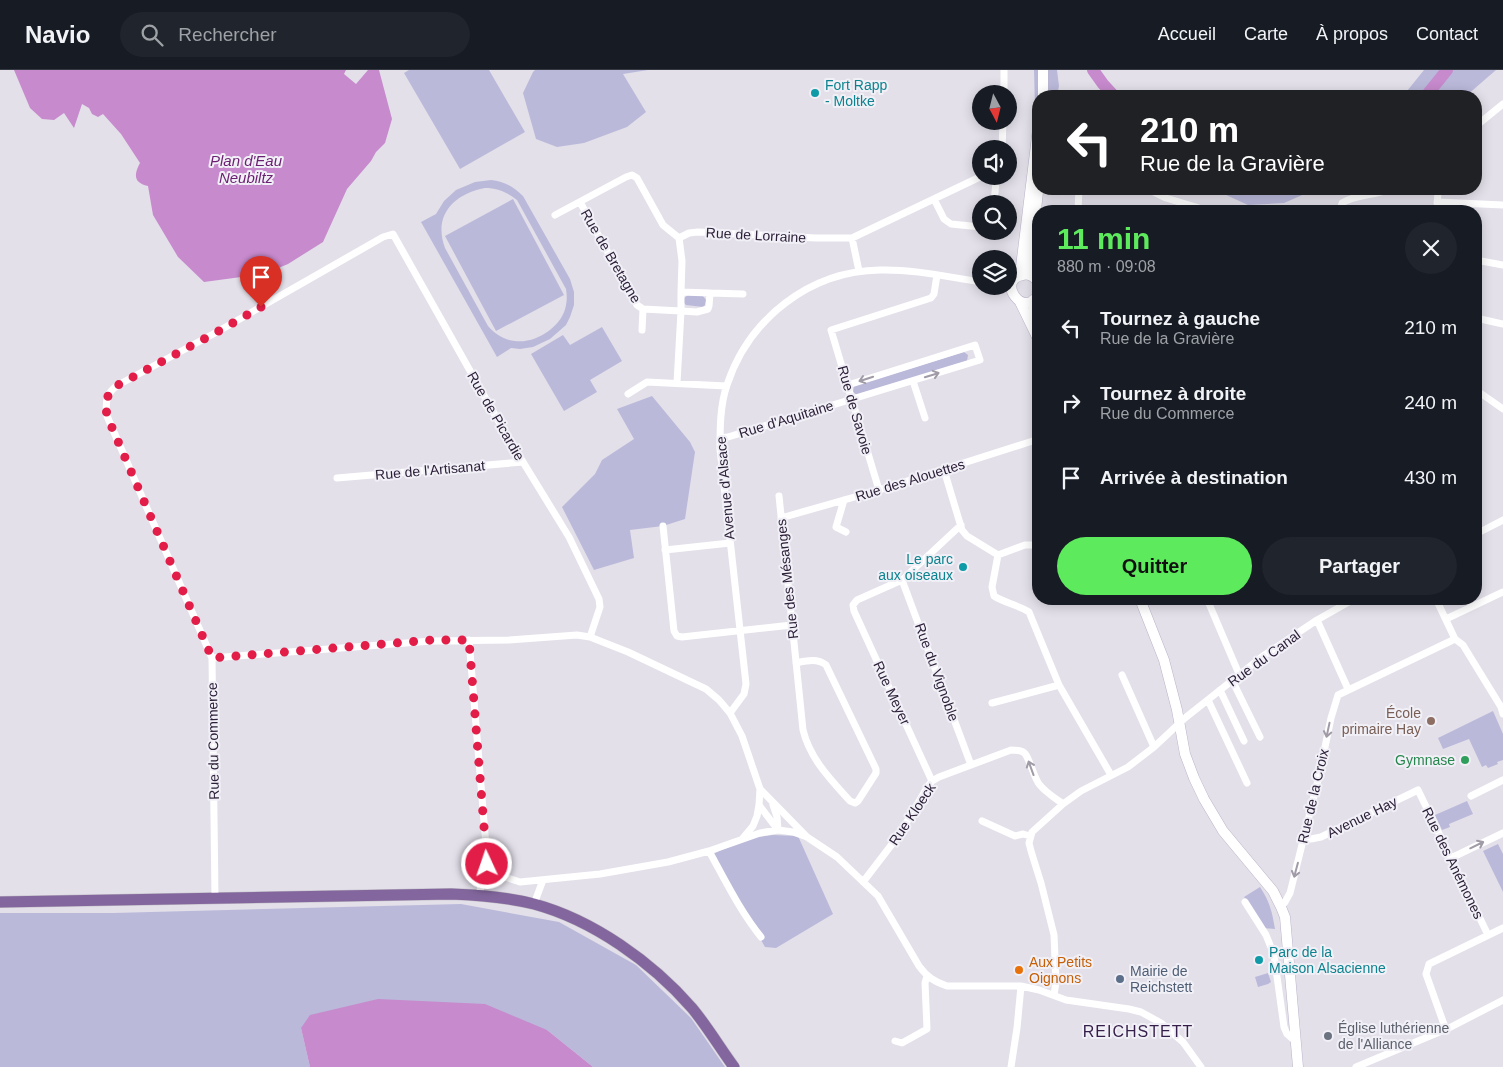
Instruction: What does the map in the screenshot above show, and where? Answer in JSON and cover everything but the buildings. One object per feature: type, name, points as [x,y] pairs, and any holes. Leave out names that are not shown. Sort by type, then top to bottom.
[{"type":"main road","points":[[1043,70],[1043,90]]},
{"type":"main road","points":[[1025,275],[1032,195]]},
{"type":"main road","points":[[1017,279],[1025,275],[1030,264],[1032,246]]},
{"type":"main road","points":[[1025,275],[1032,278]]},
{"type":"main road","points":[[1013,295],[1020,302],[1032,327]]},
{"type":"main road","points":[[1020,302],[1028,302],[1032,300]]},
{"type":"main road","points":[[1142,605],[1164,660],[1187,761],[1204,799],[1223,831],[1283,904],[1298,1067]]},
{"type":"main road","points":[[0,902],[451,894],[479,895],[534,904],[559,912],[589,926],[653,970],[693,1009],[734,1067]]},
{"type":"street","points":[[1004,70],[1004,85]]},
{"type":"street","points":[[1482,121],[1503,104]]},
{"type":"street","points":[[555,215],[626,177],[635,176],[663,225],[679,238],[682,261],[677,383]]},
{"type":"street","name":"Rue de Lorraine","points":[[679,238],[689,233],[698,232],[852,238],[972,181]]},
{"type":"street","points":[[1160,195],[1189,205]]},
{"type":"street","points":[[1342,205],[1348,199],[1371,195]]},
{"type":"street","points":[[1437,205],[1438,195]]},
{"type":"street","points":[[934,199],[944,219],[951,224],[972,227]]},
{"type":"street","name":"Rue de Bretagne","points":[[580,202],[635,302],[643,309],[697,312],[705,310],[709,306],[710,293]]},
{"type":"street","points":[[1437,202],[1503,205]]},
{"type":"street","name":"Rue de Picardie","points":[[393,234],[500,423],[569,537],[599,599],[600,607],[590,637]]},
{"type":"street","name":"Rue du Commerce","points":[[214,897],[212,658],[107,416],[105,403],[108,393],[118,385],[217,332],[383,237],[393,234]]},
{"type":"street","points":[[852,238],[859,271]]},
{"type":"street","points":[[1482,261],[1503,265]]},
{"type":"street","name":"Avenue d'Alsace","points":[[730,713],[746,691],[730,543],[720,423],[726,386],[743,348],[769,316],[785,303],[803,290],[832,278],[859,271],[898,270],[972,281]]},
{"type":"street","name":"Rue de Savoie","points":[[879,490],[831,330],[930,298],[934,294],[937,275]]},
{"type":"street","points":[[681,292],[743,294]]},
{"type":"street","name":"Rue de Bretagne","points":[[642,330],[643,309]]},
{"type":"street","points":[[1482,319],[1503,324]]},
{"type":"street","name":"Rue d'Aquitaine","points":[[720,438],[980,360],[975,345],[848,385]]},
{"type":"street","points":[[914,381],[925,418]]},
{"type":"street","points":[[628,394],[647,382],[726,386]]},
{"type":"street","points":[[1482,394],[1503,409]]},
{"type":"street","name":"Rue des Alouettes","points":[[781,518],[879,490],[1032,441]]},
{"type":"street","name":"Rue de l'Artisanat","points":[[338,478],[523,462]]},
{"type":"street","points":[[944,470],[961,525],[967,536],[998,555]]},
{"type":"street","name":"Rue des Mésanges","points":[[779,496],[792,626],[803,730],[810,751],[824,771],[850,801],[855,803],[876,774],[876,769],[826,665],[815,660],[796,663]]},
{"type":"street","points":[[844,500],[836,527],[846,532]]},
{"type":"street","points":[[1482,531],[1503,520]]},
{"type":"street","points":[[902,580],[961,525]]},
{"type":"street","points":[[663,526],[674,631],[677,636],[792,626]]},
{"type":"street","points":[[665,550],[730,543]]},
{"type":"street","points":[[998,555],[1024,545],[1032,545]]},
{"type":"street","points":[[998,555],[992,587],[994,596],[1001,601],[1021,607],[1029,612],[1059,685],[1111,775]]},
{"type":"street","name":"Rue Meyer","points":[[902,580],[857,600],[853,605],[854,611],[932,781]]},
{"type":"street","name":"Rue du Vignoble","points":[[902,580],[971,765]]},
{"type":"street","points":[[1482,602],[1503,592]]},
{"type":"street","points":[[1210,605],[1239,674]]},
{"type":"street","name":"Rue du Canal","points":[[1030,836],[1063,804],[1081,791],[1128,766],[1154,747],[1179,723],[1263,656],[1344,605]]},
{"type":"street","points":[[1439,605],[1456,639],[1463,645],[1501,707],[1503,714]]},
{"type":"street","points":[[1446,619],[1475,605]]},
{"type":"street","points":[[1318,620],[1348,689],[1456,639]]},
{"type":"street","points":[[212,658],[432,640],[510,640],[577,635],[590,637],[628,652],[706,689],[730,713],[742,736],[760,789],[759,806],[753,826],[744,838]]},
{"type":"street","points":[[469,640],[487,864],[479,895]]},
{"type":"street","points":[[1122,675],[1154,747]]},
{"type":"street","points":[[1232,680],[1260,737]]},
{"type":"street","points":[[992,703],[1059,685]]},
{"type":"street","name":"Rue de la Croix","points":[[1283,904],[1290,894],[1331,718],[1338,695],[1348,689]]},
{"type":"street","points":[[1220,690],[1244,741]]},
{"type":"street","points":[[1208,700],[1247,783]]},
{"type":"street","name":"Rue Kloeck","points":[[863,882],[899,835],[932,781],[971,765],[1012,750],[1022,752],[1027,756],[1037,781],[1063,804]]},
{"type":"street","points":[[1471,796],[1503,780]]},
{"type":"street","points":[[760,789],[807,837]]},
{"type":"street","name":"Avenue Hay","points":[[1304,838],[1321,837],[1418,790]]},
{"type":"street","name":"Rue des Anémones","points":[[1418,790],[1488,935]]},
{"type":"street","points":[[773,804],[778,830]]},
{"type":"street","points":[[759,806],[778,830]]},
{"type":"street","points":[[982,821],[1015,836],[1023,834],[1030,836],[1031,852],[1054,935],[1056,982],[1054,995]]},
{"type":"street","points":[[487,864],[508,878],[520,882],[543,880],[600,874],[668,862],[709,851],[760,833],[778,830],[793,832],[807,837],[837,857],[863,882],[882,902],[919,966],[927,976],[936,982],[947,986],[1021,986],[1039,990],[1066,1000],[1141,1012],[1161,1023],[1182,1042],[1201,1067]]},
{"type":"street","points":[[1451,858],[1503,833]]},
{"type":"street","points":[[709,851],[735,899],[750,923],[762,937]]},
{"type":"street","points":[[534,904],[543,880]]},
{"type":"street","points":[[1245,902],[1266,935],[1274,955],[1284,1027],[1287,1034],[1296,1042]]},
{"type":"street","points":[[1446,1030],[1426,974],[1429,964],[1503,928]]},
{"type":"street","points":[[895,1041],[902,1043],[927,1029],[925,984],[927,976]]},
{"type":"street","points":[[1011,1067],[1021,986]]},
{"type":"street","points":[[1356,1067],[1446,1030],[1503,1000]]},
{"type":"street","points":[[1494,1005],[1503,1008]]},
{"type":"shaded area","points":[[409,70],[489,70],[525,132],[460,169],[404,73]]},
{"type":"shaded area","points":[[535,70],[648,70],[623,74],[646,112],[627,127],[584,143],[557,147],[536,139],[523,93]]},
{"type":"shaded area","points":[[1034,70],[1057,70],[1058,90],[1035,90]]},
{"type":"shaded area","points":[[1424,70],[1496,70],[1473,90],[1408,90]]},
{"type":"shaded area","points":[[491,180],[504,183],[523,196],[570,279],[574,292],[574,305],[566,325],[550,339],[533,347],[511,348],[497,357],[421,222],[436,214],[444,201],[456,190],[475,182]],"holes":[[[485,188],[502,191],[517,200],[566,289],[566,305],[560,320],[547,332],[531,340],[507,339],[488,326],[445,248],[442,226],[448,208],[464,195]]]},
{"type":"shaded area","points":[[1226,195],[1302,195],[1284,203],[1248,205]]},
{"type":"shaded area","points":[[513,199],[564,295],[496,331],[445,236]]},
{"type":"shaded area","points":[[688,295],[703,296],[706,300],[705,305],[703,307],[686,305],[684,298]]},
{"type":"shaded area","points":[[602,327],[622,361],[590,380],[597,392],[564,411],[531,354],[563,335],[570,345]]},
{"type":"shaded area","points":[[964,352],[968,355],[967,361],[857,395],[853,392],[854,386]]},
{"type":"shaded area","points":[[652,396],[690,442],[695,452],[685,519],[663,526],[630,530],[634,558],[594,570],[562,507],[595,474],[602,460],[634,439],[617,409]]},
{"type":"shaded area","points":[[1493,711],[1503,734],[1503,760],[1497,762],[1498,764],[1488,768],[1486,765],[1482,767],[1469,739],[1443,749],[1438,738]]},
{"type":"shaded area","points":[[1467,801],[1473,814],[1449,824],[1450,827],[1442,830],[1435,815]]},
{"type":"shaded area","points":[[773,835],[798,836],[833,914],[776,948],[765,947],[713,854],[745,839]]},
{"type":"shaded area","points":[[1498,844],[1503,854],[1503,892],[1483,851]]},
{"type":"shaded area","points":[[1260,887],[1270,907],[1275,929],[1263,928],[1244,897]]},
{"type":"shaded area","points":[[461,904],[559,922],[636,965],[691,1018],[725,1067],[593,1067],[547,1030],[301,1028],[310,1067],[0,1067],[0,913],[113,913]]},
{"type":"shaded area","points":[[1268,973],[1271,982],[1258,987],[1255,977]]},
{"type":"water","name":"Plan d'Eau Neubiltz","points":[[14,70],[346,70],[344,74],[356,84],[368,70],[379,70],[392,119],[385,143],[347,189],[323,242],[288,264],[264,274],[204,282],[178,257],[153,215],[148,186],[140,183],[136,178],[140,163],[121,134],[103,114],[98,117],[82,104],[74,128],[64,113],[54,120],[42,119],[30,108]]},
{"type":"water","points":[[378,999],[485,1004],[547,1030],[593,1067],[310,1067],[301,1028],[310,1015]]},
{"type":"waterway","points":[[1093,70],[1108,90]]},
{"type":"waterway","points":[[1431,90],[1447,70]]},
{"type":"place","name":"Fort Rapp - Moltke","points":[[815,93]]},
{"type":"place","name":"Le parc aux oiseaux","points":[[963,567]]},
{"type":"place","name":"École primaire Hay","points":[[1431,721]]},
{"type":"place","name":"Gymnase","points":[[1465,760]]},
{"type":"place","name":"Parc de la Maison Alsacienne","points":[[1259,960]]},
{"type":"place","name":"Aux Petits Oignons","points":[[1019,970]]},
{"type":"place","name":"Mairie de Reichstett","points":[[1120,979]]},
{"type":"place","name":"Église luthérienne de l'Alliance","points":[[1328,1036]]},
{"type":"district","name":"REICHSTETT","points":[[1138,1031]]},
{"type":"route","points":[[261,307],[118,385],[108,393],[105,403],[107,416],[212,658],[432,640],[469,640],[487,864]]}]
